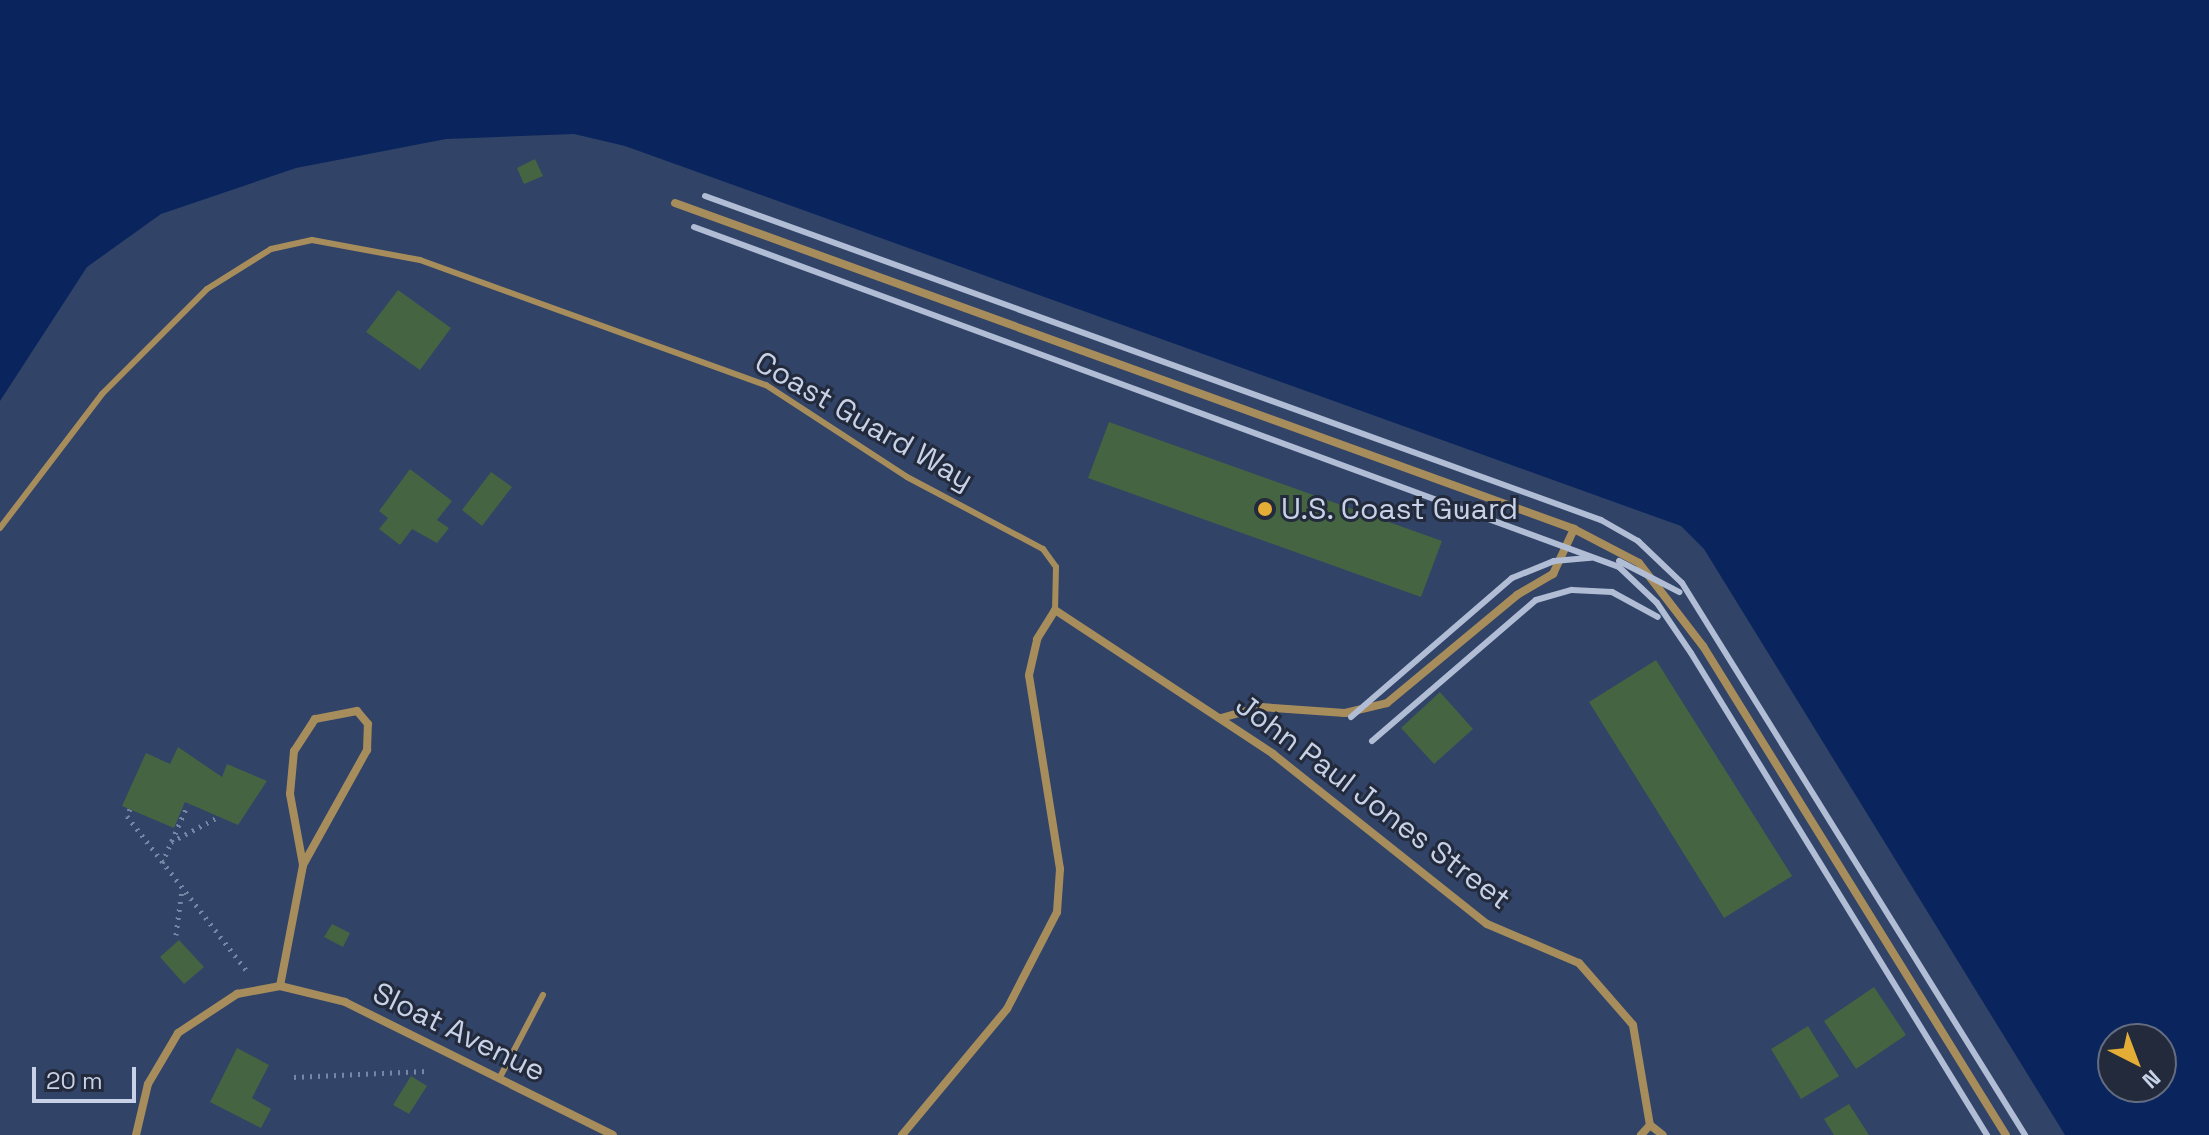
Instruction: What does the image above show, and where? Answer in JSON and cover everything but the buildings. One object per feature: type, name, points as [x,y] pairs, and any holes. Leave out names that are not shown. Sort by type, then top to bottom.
[{"type":"street","points":[[675,203],[1574,529],[1621,551],[1659,583],[2006,1135]]},
{"type":"street","points":[[1221,718],[1261,707],[1345,713],[1387,703],[1517,595],[1553,574],[1574,529]]},
{"type":"street","name":"John Paul Jones Street","points":[[1055,610],[1221,718],[1487,924],[1579,963],[1633,1025],[1650,1125]]},
{"type":"street","name":"Coast Guard Way","points":[[902,1135],[990,1034],[1044,949],[1057,912],[1060,869],[1029,675],[1055,610]]},
{"type":"street","points":[[280,986],[303,865],[367,750],[368,724],[357,711],[315,719],[294,751],[290,794],[303,865]]},
{"type":"street","name":"Sloat Avenue","points":[[136,1135],[148,1084],[178,1033],[220,1002],[260,988],[280,986],[327,995],[613,1135]]},
{"type":"street","points":[[1641,1135],[1650,1125],[1663,1135]]},
{"type":"lane","name":"Coast Guard Way","points":[[0,528],[102,394],[207,289],[271,249],[312,240],[420,260],[766,385],[907,477],[1043,549],[1056,567],[1055,610]]},
{"type":"lane","points":[[499,1079],[543,995]]},
{"type":"path","points":[[162,863],[188,804]]},
{"type":"path","points":[[130,809],[127,816],[260,988]]},
{"type":"path","points":[[171,842],[218,817]]},
{"type":"path","points":[[176,935],[182,888]]},
{"type":"path","points":[[294,1077],[426,1071]]},
{"type":"water","points":[[0,0],[2209,0],[2209,1135],[2065,1135],[1704,549],[1681,526],[625,146],[574,134],[446,139],[296,168],[161,214],[87,267],[0,401]]},
{"type":"railway","points":[[705,196],[1601,520],[1638,541],[1682,583],[2025,1135]]},
{"type":"railway","points":[[694,227],[1619,567],[1657,603],[1691,653],[1987,1135]]},
{"type":"railway","points":[[1351,717],[1512,578],[1554,561],[1591,558]]},
{"type":"railway","points":[[1619,561],[1679,592]]},
{"type":"railway","points":[[1372,741],[1536,600],[1572,590],[1612,592],[1658,617]]},
{"type":"place","name":"U.S. Coast Guard","points":[[1265,509]]}]
